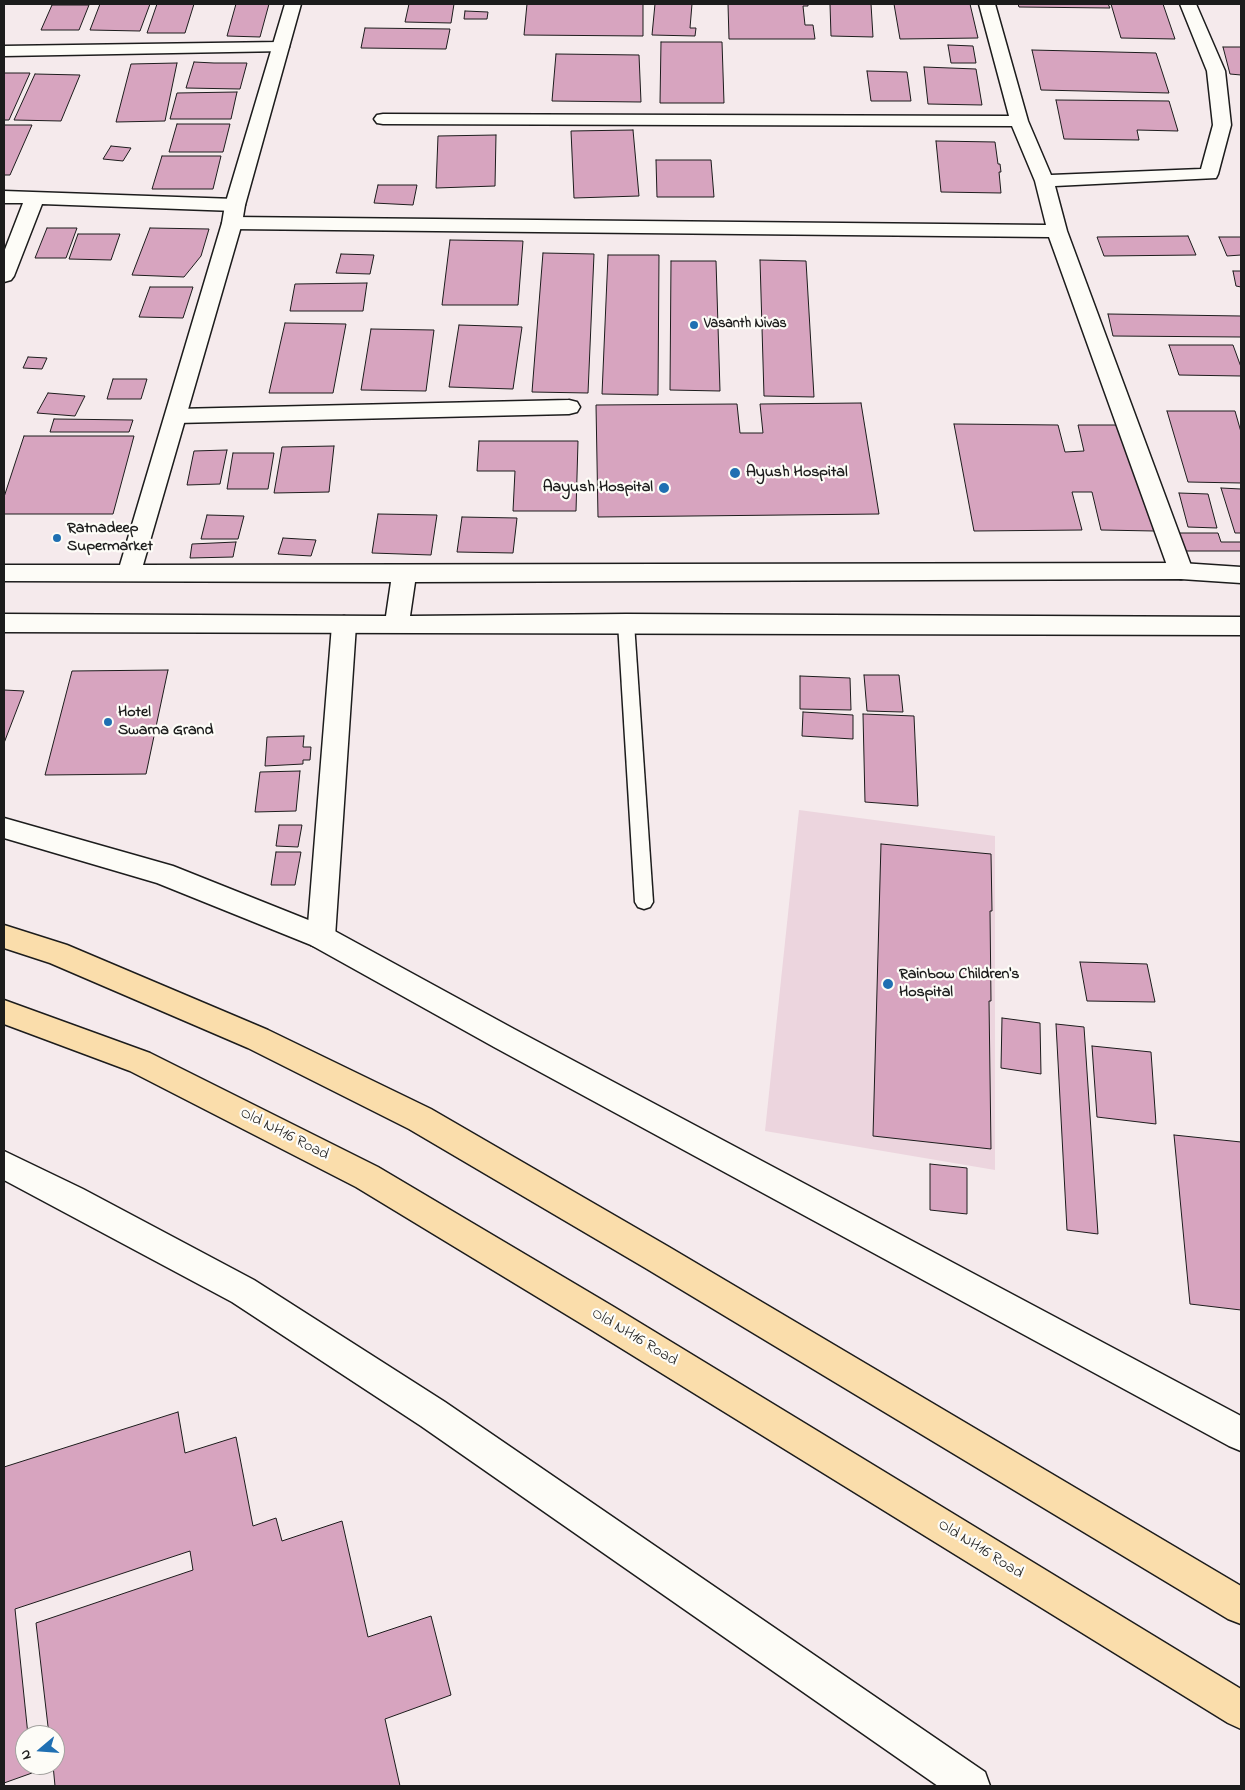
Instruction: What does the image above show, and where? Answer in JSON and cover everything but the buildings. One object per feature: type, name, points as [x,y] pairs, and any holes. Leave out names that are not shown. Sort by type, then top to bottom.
[{"type":"main road","points":[[4,937],[57,953],[258,1039],[420,1119],[658,1258],[1241,1606]]},
{"type":"main road","name":"Old NH16 Road","points":[[4,1012],[140,1062],[367,1177],[602,1318],[1241,1710]]},
{"type":"street","points":[[129,574],[293,4]]},
{"type":"street","points":[[987,4],[1019,120],[1044,181],[1057,231],[1181,571]]},
{"type":"street","points":[[1044,181],[1209,174],[1222,125],[1216,71],[1188,4]]},
{"type":"street","points":[[4,51],[280,47]]},
{"type":"street","points":[[383,119],[1019,120]]},
{"type":"street","points":[[4,197],[233,214],[1057,231]]},
{"type":"street","points":[[4,276],[35,198]]},
{"type":"street","points":[[176,416],[569,407]]},
{"type":"street","points":[[4,573],[404,574],[1181,571],[1241,575]]},
{"type":"street","points":[[396,624],[404,574]]},
{"type":"street","points":[[4,623],[344,625],[626,623],[1241,626]]},
{"type":"street","points":[[321,937],[344,625]]},
{"type":"street","points":[[4,828],[163,874],[321,937],[504,1038],[1241,1434]]},
{"type":"street","points":[[4,1165],[243,1290],[433,1414],[971,1786]]},
{"type":"lane","points":[[626,623],[644,902]]},
{"type":"shaded area","name":"Rainbow Children's Hospital","points":[[799,810],[995,836],[995,1170],[765,1131]]},
{"type":"place","name":"Vasanth Nivas","points":[[694,325]]},
{"type":"place","name":"Ayush Hospital","points":[[735,473]]},
{"type":"place","name":"Aayush Hospital","points":[[664,488]]},
{"type":"place","name":"Ratnadeep Supermarket","points":[[57,538]]},
{"type":"place","name":"Hotel Swarna Grand","points":[[108,722]]},
{"type":"place","name":"Rainbow Children's Hospital","points":[[888,984]]}]
